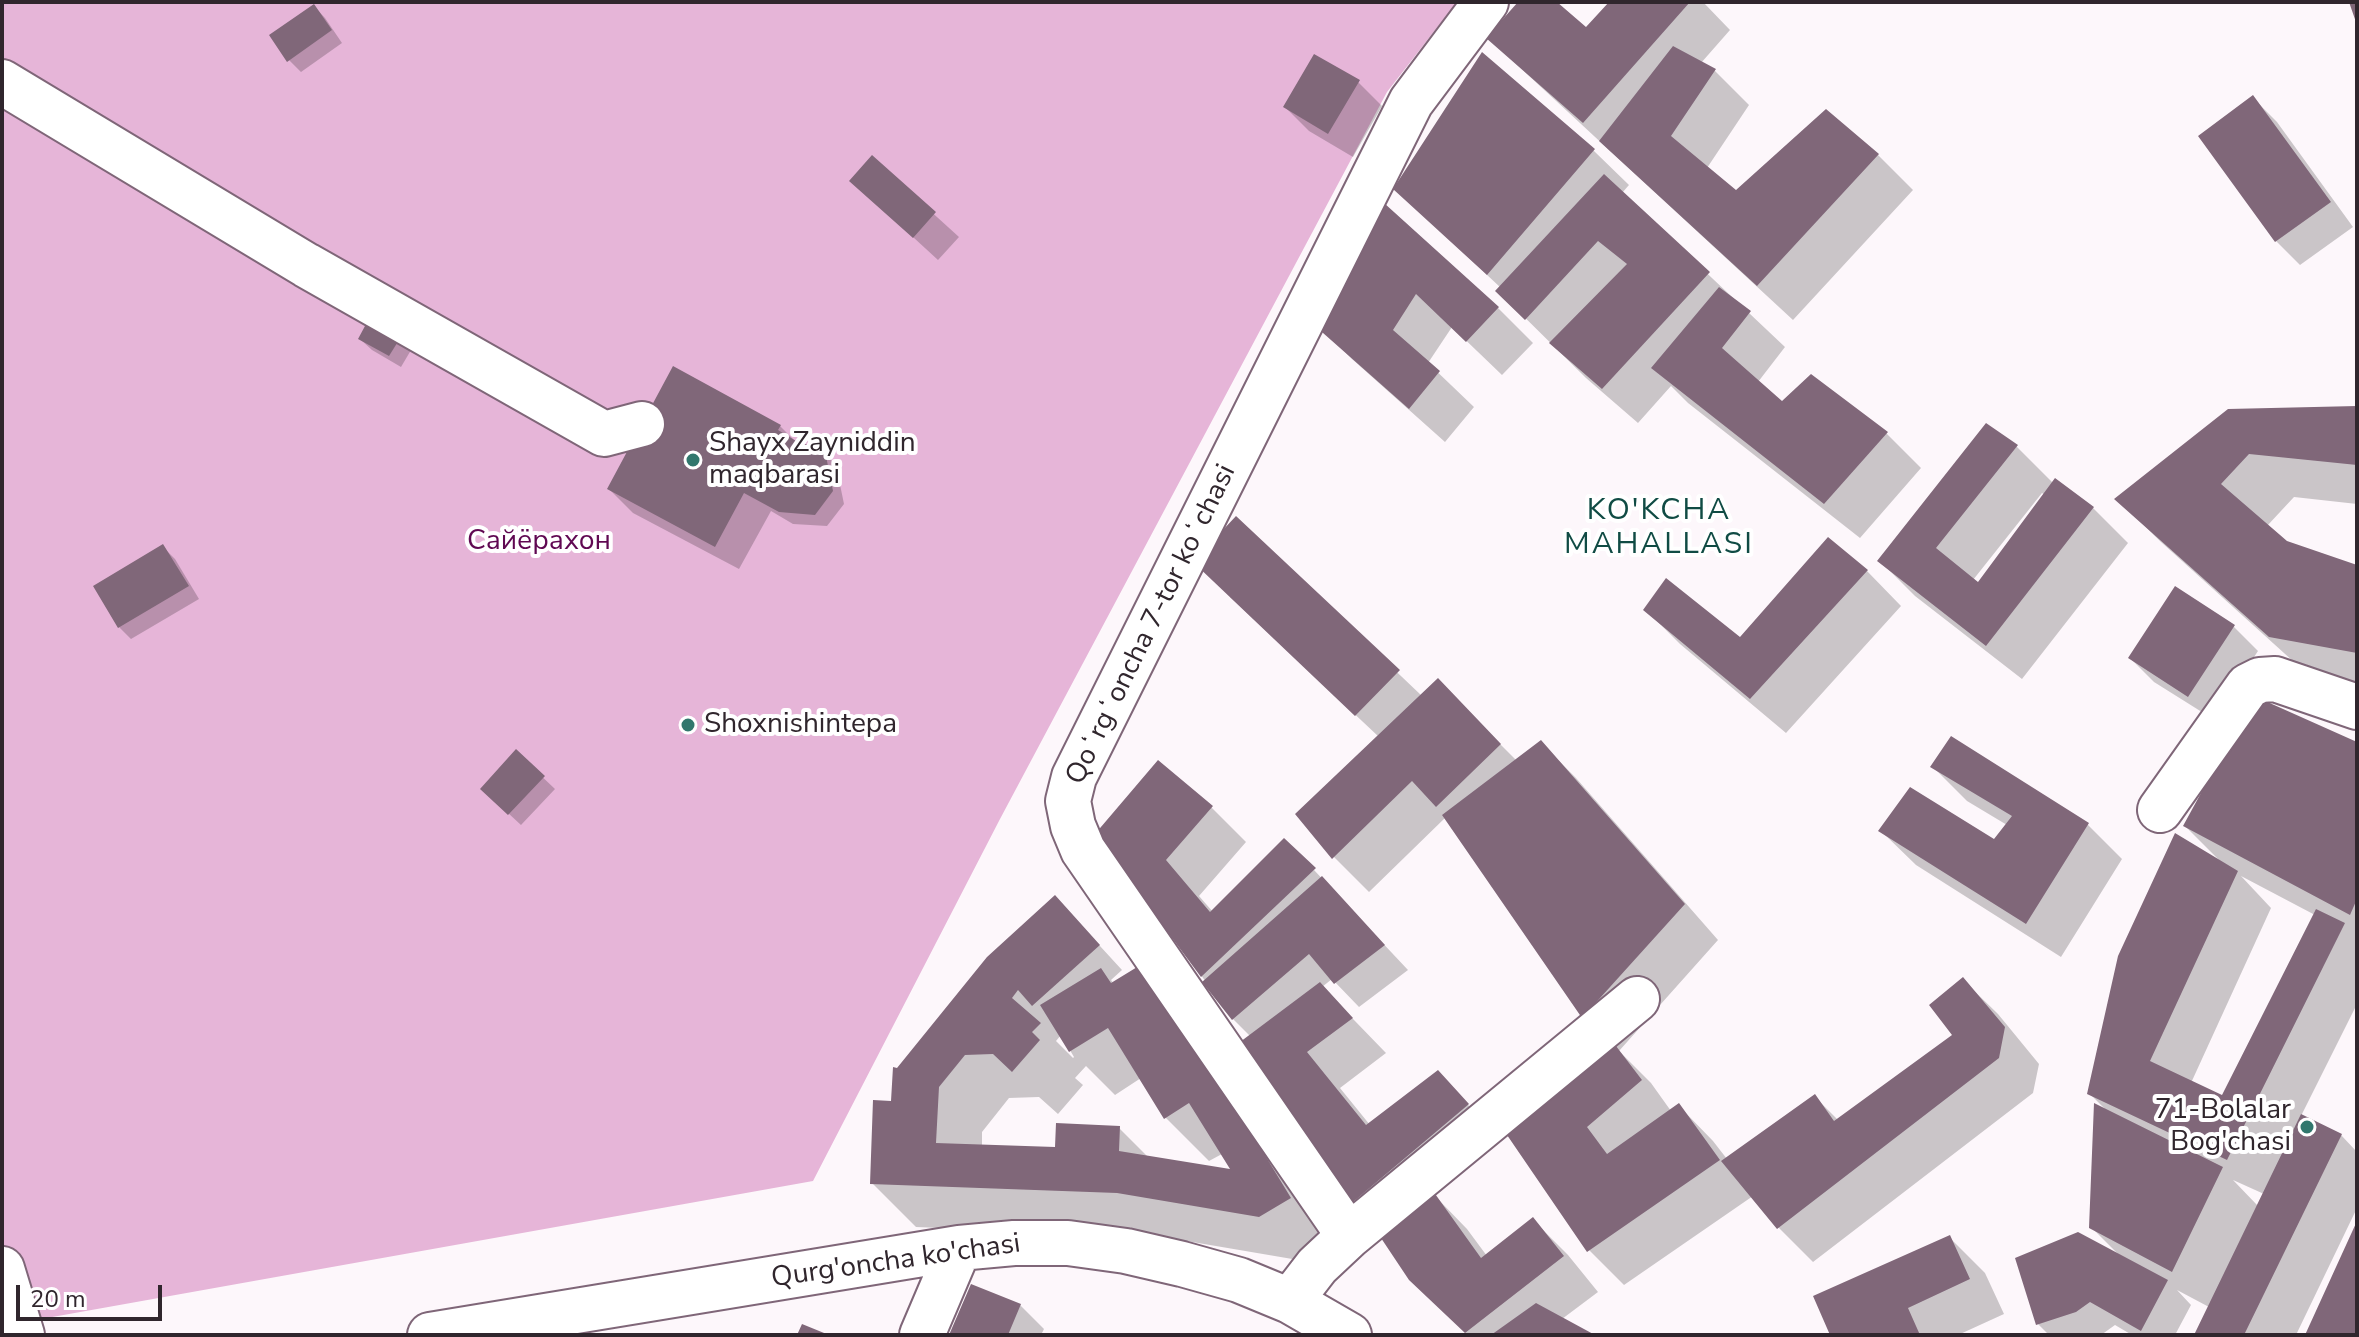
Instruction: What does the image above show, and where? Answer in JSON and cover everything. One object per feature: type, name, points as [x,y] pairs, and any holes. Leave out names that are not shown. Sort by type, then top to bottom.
[{"type":"street","name":"Qoʻrgʻoncha 7-tor koʻchasi","points":[[1349,1236],[1083,850],[1073,826],[1068,801],[1074,777],[1411,102],[1486,2]]},
{"type":"street","points":[[8,96],[604,434],[642,424]]},
{"type":"street","points":[[2160,810],[2248,686],[2260,680],[2275,679],[2357,707]]},
{"type":"street","points":[[1290,1301],[1317,1266],[1349,1236],[1637,999]]},
{"type":"street","name":"Qurg'oncha ko'chasi","points":[[430,1335],[959,1248],[1014,1243],[1068,1243],[1126,1251],[1239,1280],[1290,1301],[1349,1335]]},
{"type":"street","points":[[922,1335],[959,1248]]},
{"type":"street","points":[[2,1269],[22,1335]]},
{"type":"green space","name":"Сайёрахон","points":[[2,2],[1457,2],[1387,92],[1000,819],[813,1181],[2,1326]]},
{"type":"building","points":[[1518,2],[1557,2],[1586,27],[1609,2],[1690,2],[1583,123],[1486,38]]},
{"type":"building","points":[[2349,2],[2357,2],[2357,25]]},
{"type":"building","points":[[314,4],[332,30],[287,62],[269,35]]},
{"type":"building","points":[[1673,46],[1716,69],[1671,136],[1736,190],[1826,109],[1879,154],[1757,286],[1599,141]]},
{"type":"building","points":[[1482,52],[1595,149],[1487,275],[1393,189]]},
{"type":"building","points":[[1314,54],[1360,80],[1328,134],[1283,107]]},
{"type":"building","points":[[2253,95],[2331,202],[2275,242],[2198,136]]},
{"type":"building","points":[[872,155],[936,212],[913,238],[849,181]]},
{"type":"building","points":[[1604,174],[1710,272],[1602,389],[1549,343],[1627,264],[1598,241],[1525,320],[1495,291]]},
{"type":"building","points":[[1384,203],[1499,307],[1466,342],[1416,294],[1393,330],[1440,371],[1409,409],[1314,325]]},
{"type":"building","points":[[1719,287],[1751,311],[1722,348],[1782,401],[1811,374],[1888,432],[1824,504],[1651,368]]},
{"type":"building","points":[[372,313],[404,332],[389,356],[358,339]]},
{"type":"building","name":"Shayx Zayniddin maqbarasi","points":[[673,366],[781,425],[778,430],[796,441],[825,451],[833,491],[815,515],[779,512],[744,493],[715,547],[607,489]]},
{"type":"building","points":[[2357,406],[2357,465],[2249,454],[2221,484],[2287,541],[2357,565],[2357,653],[2269,637],[2114,499],[2228,409]]},
{"type":"building","points":[[1986,423],[2018,445],[1936,548],[1978,582],[2055,478],[2094,507],[1986,646],[1877,561]]},
{"type":"building","points":[[1236,516],[1400,670],[1355,716],[1193,562]]},
{"type":"building","points":[[1828,537],[1868,570],[1750,699],[1643,610],[1666,578],[1740,637]]},
{"type":"building","points":[[163,544],[189,586],[118,628],[93,586]]},
{"type":"building","points":[[2175,586],[2235,625],[2188,697],[2128,658]]},
{"type":"building","points":[[1438,678],[1501,744],[1436,807],[1412,781],[1332,859],[1295,814]]},
{"type":"building","points":[[2254,696],[2357,742],[2357,899],[2350,915],[2183,826]]},
{"type":"building","points":[[1951,736],[2089,823],[2026,924],[1878,831],[1910,787],[1994,839],[2012,816],[1930,767]]},
{"type":"building","points":[[1541,740],[1685,904],[1582,1018],[1442,815]]},
{"type":"building","points":[[516,749],[545,776],[508,815],[480,789]]},
{"type":"building","points":[[1158,760],[1213,806],[1166,860],[1210,912],[1284,838],[1316,868],[1201,977],[1095,834]]},
{"type":"building","points":[[2175,833],[2238,871],[2150,1061],[2222,1095],[2316,909],[2345,923],[2227,1160],[2087,1094],[2118,956]]},
{"type":"building","points":[[1322,876],[1385,945],[1334,984],[1309,954],[1232,1020],[1202,982]]},
{"type":"building","points":[[1055,895],[1100,945],[1032,1006],[1018,990],[1012,998],[1041,1023],[1032,1032],[1040,1040],[1012,1072],[993,1054],[965,1055],[939,1087],[936,1143],[1055,1147],[1056,1123],[1120,1126],[1119,1151],[1230,1169],[1189,1103],[1164,1119],[1108,1028],[1069,1052],[1040,1005],[1101,968],[1111,983],[1147,961],[1291,1198],[1259,1217],[1117,1193],[870,1184],[873,1100],[891,1101],[893,1067],[897,1068],[987,957]]},
{"type":"building","points":[[1963,977],[2005,1027],[1999,1058],[1777,1229],[1721,1161],[1815,1094],[1834,1121],[1952,1035],[1929,1005]]},
{"type":"building","points":[[1320,982],[1353,1018],[1307,1052],[1366,1125],[1438,1070],[1469,1104],[1353,1202],[1240,1042]]},
{"type":"building","points":[[1616,1046],[1642,1080],[1587,1127],[1607,1154],[1679,1103],[1720,1160],[1587,1252],[1507,1135]]},
{"type":"building","points":[[2094,1103],[2223,1167],[2172,1272],[2089,1228]]},
{"type":"building","points":[[2301,1114],[2342,1134],[2244,1335],[2194,1335]]},
{"type":"building","points":[[1433,1191],[1481,1258],[1533,1217],[1564,1256],[1465,1333],[1409,1280],[1377,1232]]},
{"type":"building","points":[[2357,1221],[2357,1335],[2305,1335]]},
{"type":"building","points":[[2078,1232],[2168,1280],[2141,1331],[2090,1302],[2076,1312],[2036,1325],[2015,1258]]},
{"type":"building","points":[[1950,1235],[1970,1279],[1908,1308],[1920,1335],[1830,1335],[1813,1296]]},
{"type":"building","points":[[971,1284],[1021,1304],[1008,1335],[949,1335]]},
{"type":"building","points":[[1536,1303],[1595,1335],[1491,1335]]},
{"type":"building","points":[[802,1324],[829,1335],[797,1335]]},
{"type":"place","name":"Shayx Zayniddin maqbarasi","points":[[693,460]]},
{"type":"place","name":"Shoxnishintepa","points":[[688,725]]},
{"type":"place","name":"71-Bolalar Bog'chasi","points":[[2307,1127]]},
{"type":"district","name":"KO'KCHA MAHALLASI","points":[[1659,529]]}]
